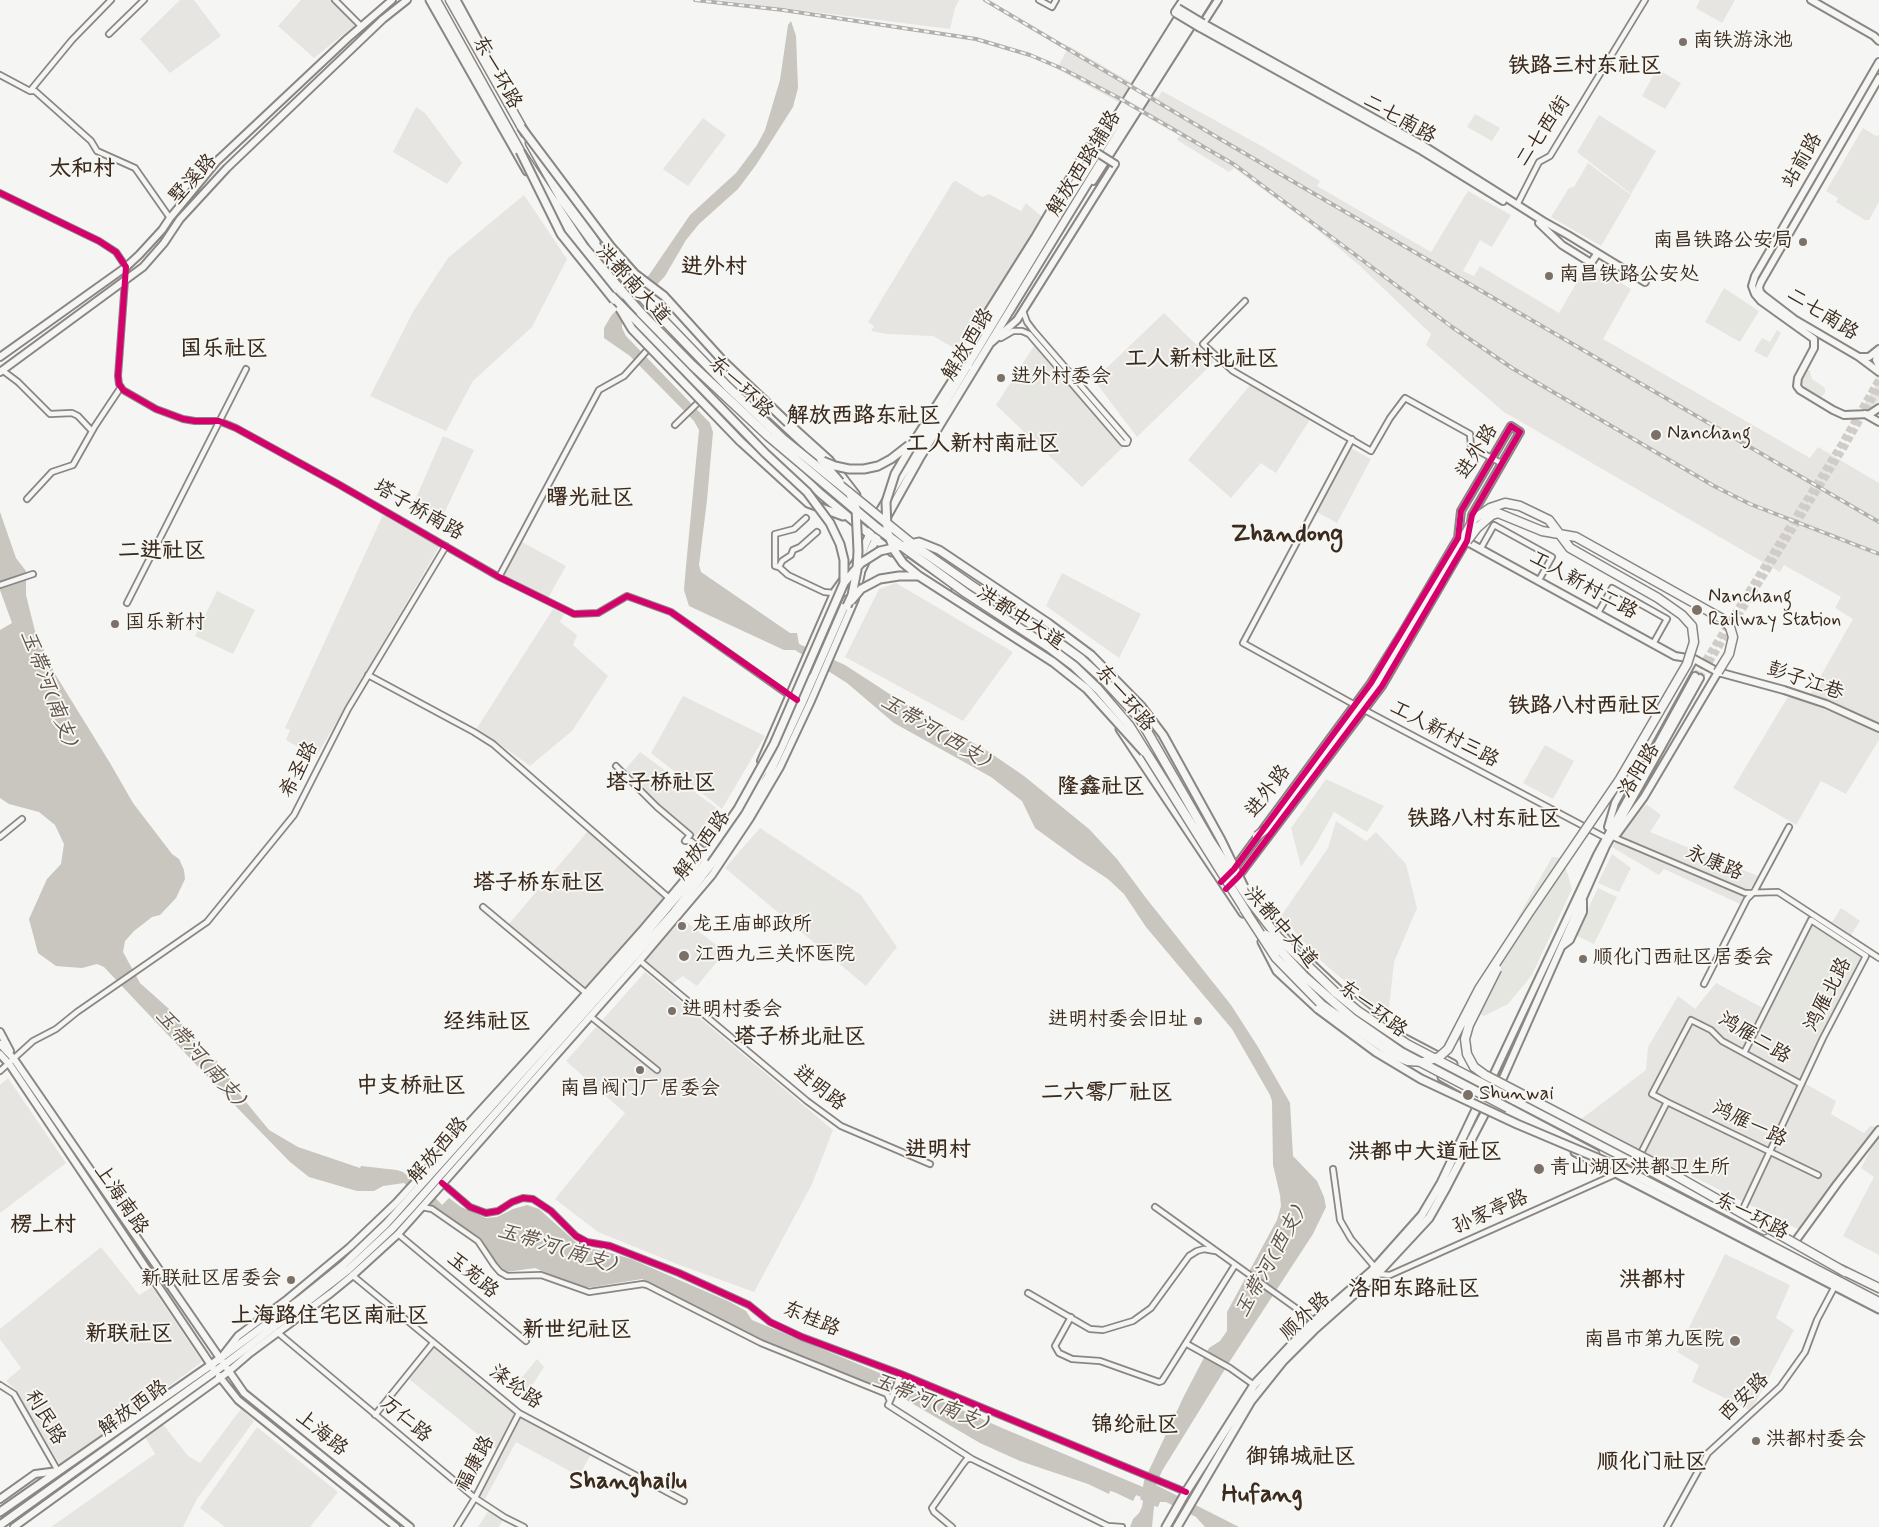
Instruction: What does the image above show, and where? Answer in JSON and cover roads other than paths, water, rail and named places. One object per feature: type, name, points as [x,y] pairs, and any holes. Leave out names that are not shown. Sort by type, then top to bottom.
[{"type":"highway","name":"东一环路","points":[[436,0],[520,151],[583,246],[626,296],[692,365],[768,436],[876,528],[966,593],[1050,648],[1074,666],[1098,689],[1129,725],[1244,909],[1270,941],[1317,988],[1352,1018],[1401,1052],[1618,1171],[1879,1302]]},
{"type":"highway","name":"东一环路","points":[[450,0],[562,200],[594,244],[672,331],[782,438],[915,546],[1080,658],[1110,687],[1140,719],[1211,842],[1250,901],[1278,937],[1336,993],[1358,1011],[1407,1044],[1879,1288]]},
{"type":"highway","points":[[1244,909],[1276,958],[1322,1005],[1374,1043],[1408,1062],[1424,1062],[1439,1057],[1448,1049],[1479,989],[1620,779],[1687,664],[1694,642],[1692,626],[1682,615],[1638,586],[1570,548],[1549,520],[1520,506],[1505,504],[1490,508],[1474,519],[1375,688],[1270,825],[1257,836]]},
{"type":"highway","points":[[1467,541],[1486,520],[1498,513],[1542,531],[1576,537],[1722,618],[1730,627],[1733,638],[1729,654],[1718,672]]},
{"type":"highway","points":[[1528,914],[1469,1025],[1465,1039],[1467,1054],[1474,1067],[1484,1075],[1652,1162],[1845,1272]]},
{"type":"main road","name":"墅溪路","points":[[0,357],[126,267],[151,243],[218,161],[361,26],[392,0]]},
{"type":"main road","name":"墅溪路","points":[[1,370],[125,282],[148,261],[175,230],[180,220],[226,168],[383,19],[407,0]]},
{"type":"main road","name":"洪都南大道","points":[[430,0],[534,183],[575,244],[613,295],[710,391],[821,494],[875,539]]},
{"type":"main road","name":"洪都南大道","points":[[456,0],[547,167],[596,242],[634,278],[654,303],[721,375],[784,436],[886,518]]},
{"type":"main road","name":"二七南路","points":[[1183,0],[1176,10],[1202,26],[1422,151],[1543,226],[1562,245],[1591,262],[1597,254]]},
{"type":"main road","name":"解放西路辅路","points":[[986,343],[989,320],[1189,0]]},
{"type":"main road","name":"解放西路","points":[[222,1362],[343,1265],[404,1204],[433,1181],[637,958],[725,847],[768,777],[813,679],[825,642],[862,560],[1059,214],[1194,0]]},
{"type":"main road","name":"解放西路","points":[[862,560],[869,534],[880,513],[968,366],[986,343],[1202,0]]},
{"type":"main road","name":"解放西路辅路","points":[[986,343],[1208,0]]},
{"type":"main road","points":[[1202,26],[1218,0]]},
{"type":"main road","points":[[1810,0],[1879,40]]},
{"type":"main road","name":"二七南路","points":[[1202,26],[1421,144],[1517,205],[1645,282]]},
{"type":"main road","name":"站前路","points":[[1759,278],[1879,62]]},
{"type":"main road","name":"站前路","points":[[1759,278],[1879,78]]},
{"type":"main road","points":[[521,127],[634,278],[715,361],[821,460],[850,494],[856,508],[858,536],[857,570],[852,595],[810,694],[789,732]]},
{"type":"main road","points":[[1088,147],[1115,164],[1023,311],[1010,327],[986,343],[984,318],[1088,147]]},
{"type":"main road","points":[[520,151],[561,234],[613,295],[765,453],[807,492],[830,523],[840,544],[844,560],[844,583]]},
{"type":"main road","points":[[634,278],[664,296],[723,361],[829,460],[856,495]]},
{"type":"main road","name":"二七南路","points":[[1759,278],[1760,291],[1772,302],[1794,318],[1859,357],[1879,372]]},
{"type":"main road","name":"二七南路","points":[[1759,278],[1752,286],[1758,298],[1811,335],[1815,341],[1814,348],[1798,378],[1797,386],[1800,390],[1841,414],[1853,416],[1865,414],[1879,422]]},
{"type":"main road","points":[[613,295],[632,329],[740,440],[808,503],[849,518]]},
{"type":"main road","points":[[1859,357],[1868,357],[1878,350]]},
{"type":"main road","points":[[1878,350],[1876,362],[1879,366]]},
{"type":"main road","points":[[968,366],[956,374],[895,474],[886,502],[886,530],[894,550],[903,563],[920,576],[1053,662],[1087,689],[1153,762]]},
{"type":"main road","points":[[1865,414],[1874,412],[1879,408]]},
{"type":"main road","points":[[1879,408],[1879,414]]},
{"type":"main road","name":"进外路","points":[[1221,882],[1234,869],[1354,705],[1401,635],[1458,538],[1461,511],[1511,426],[1520,432],[1472,515],[1467,541],[1382,686],[1239,876],[1226,889]]},
{"type":"main road","points":[[821,460],[842,468],[864,469],[878,466],[891,459],[915,440]]},
{"type":"main road","name":"洪都中大道","points":[[886,518],[945,563],[1063,639],[1102,670],[1153,728],[1252,898],[1283,936],[1339,990],[1392,1032],[1879,1288]]},
{"type":"main road","name":"工人新村二路","points":[[1458,538],[1481,548],[1540,580],[1675,656],[1694,659]]},
{"type":"main road","name":"洪都中大道","points":[[875,539],[980,612],[1050,657],[1098,697],[1221,882],[1256,931],[1326,1003],[1374,1038],[1490,1105],[1879,1308]]},
{"type":"main road","points":[[350,1273],[398,1234],[422,1207],[433,1181],[586,993],[669,898],[738,809],[774,744],[844,583],[861,563],[880,551],[919,542],[939,550],[1048,623],[1091,655],[1140,706],[1163,735],[1221,840],[1250,901]]},
{"type":"main road","points":[[222,1362],[238,1336],[350,1247],[396,1203],[433,1181],[590,1016],[637,958],[706,882],[734,842],[780,767],[825,642],[834,593],[862,560]]},
{"type":"main road","points":[[669,907],[752,779],[794,698],[800,673],[825,642],[855,599],[862,560]]},
{"type":"main road","points":[[847,606],[861,590],[880,579],[899,576],[920,576]]},
{"type":"main road","points":[[1694,659],[1718,672]]},
{"type":"main road","name":"洛阳路","points":[[1606,838],[1615,803],[1694,659]]},
{"type":"main road","name":"彭子江巷","points":[[1718,672],[1826,704],[1879,728]]},
{"type":"main road","name":"洛阳路","points":[[1606,846],[1644,798],[1718,672]]},
{"type":"main road","name":"洛阳路","points":[[1481,1100],[1606,838],[1698,677],[1606,846],[1498,1088]]},
{"type":"main road","name":"解放西路","points":[[0,1512],[58,1471],[222,1362],[275,1330],[350,1273],[413,1206],[706,862],[762,774],[794,698],[813,679]]},
{"type":"main road","points":[[1256,931],[1277,971],[1318,1009],[1376,1052],[1421,1079],[1618,1171]]},
{"type":"main road","name":"上海南路","points":[[0,1032],[11,1061],[222,1362]]},
{"type":"main road","name":"上海南路","points":[[0,1044],[213,1368]]},
{"type":"main road","name":"上海南路","points":[[0,1054],[11,1061]]},
{"type":"main road","name":"顺外路","points":[[1178,1525],[1251,1400],[1314,1330],[1428,1218],[1498,1088]]},
{"type":"main road","name":"顺外路","points":[[1166,1527],[1254,1385],[1314,1321],[1375,1272],[1422,1215],[1441,1183],[1481,1100]]},
{"type":"main road","points":[[1794,1243],[1879,1130]]},
{"type":"main road","points":[[14,1527],[228,1372],[275,1330]]},
{"type":"main road","name":"上海路","points":[[222,1362],[244,1393],[410,1527]]},
{"type":"main road","name":"解放西路","points":[[0,1525],[213,1368]]},
{"type":"main road","name":"上海路","points":[[213,1368],[238,1400],[396,1527]]},
{"type":"main road","points":[[0,1498],[35,1474],[58,1471]]},
{"type":"street","points":[[30,91],[72,40],[111,0]]},
{"type":"street","points":[[109,34],[144,0]]},
{"type":"street","points":[[335,0],[361,26]]},
{"type":"street","points":[[1040,0],[1052,7],[1056,0]]},
{"type":"street","name":"二七西街","points":[[1517,205],[1539,162],[1550,156],[1644,0]]},
{"type":"street","points":[[0,75],[30,91],[35,91],[92,141],[97,152],[135,168],[170,218]]},
{"type":"street","points":[[0,192],[99,241],[116,252],[126,267],[118,376],[121,387],[92,431],[73,465],[52,472],[27,499]]},
{"type":"street","points":[[1245,301],[1203,344],[1234,371],[1371,451],[1390,418],[1405,398],[1470,434],[1471,447],[1501,463]]},
{"type":"street","points":[[986,343],[1013,330],[1029,334],[1123,443],[1126,443],[1128,440],[1033,330],[1027,322],[1023,311]]},
{"type":"street","points":[[499,577],[599,390],[624,376],[657,338]]},
{"type":"street","points":[[127,602],[246,369]]},
{"type":"street","points":[[1,370],[18,382],[50,414],[72,413],[78,416],[92,431]]},
{"type":"street","name":"塔子桥南路","points":[[121,387],[148,404],[169,414],[195,421],[219,421],[236,428],[499,577],[574,614],[598,613],[627,596],[671,612],[794,698]]},
{"type":"street","points":[[675,425],[710,391]]},
{"type":"street","name":"工人新村三路","points":[[1352,439],[1243,643],[1354,705],[1606,838]]},
{"type":"street","points":[[806,518],[794,529],[775,534],[775,566],[788,575],[824,592],[834,593]]},
{"type":"street","points":[[1481,548],[1494,524],[1552,557],[1540,580]]},
{"type":"street","points":[[779,567],[793,550],[800,547],[817,532]]},
{"type":"street","name":"希圣路","points":[[11,1061],[33,1041],[56,1029],[77,1012],[207,922],[294,815],[348,709],[446,546]]},
{"type":"street","points":[[0,585],[32,574]]},
{"type":"street","points":[[1598,613],[1612,588],[1667,618],[1653,644]]},
{"type":"street","points":[[368,674],[493,744],[669,898]]},
{"type":"street","points":[[616,766],[690,835],[685,841],[691,841],[704,855]]},
{"type":"street","points":[[0,837],[22,819]]},
{"type":"street","points":[[1704,984],[1747,899],[1754,892],[1789,827]]},
{"type":"street","name":"永康路","points":[[1613,838],[1745,893],[1778,892],[1879,958]]},
{"type":"street","points":[[483,907],[586,993]]},
{"type":"street","name":"鸿雁北路","points":[[1740,1214],[1866,956],[1812,920],[1744,1053]]},
{"type":"street","name":"进明路","points":[[637,958],[807,1101],[841,1126],[930,1164]]},
{"type":"street","points":[[590,1016],[657,1070]]},
{"type":"street","name":"鸿雁二路","points":[[1666,1102],[1652,1094],[1691,1020],[1711,1030],[1722,1040],[1744,1053],[1802,1084]]},
{"type":"street","points":[[0,1071],[11,1061]]},
{"type":"street","points":[[1637,1160],[1666,1102]]},
{"type":"street","name":"鸿雁一路","points":[[1666,1102],[1818,1175]]},
{"type":"street","points":[[1333,1169],[1340,1220],[1351,1238],[1373,1265],[1375,1272]]},
{"type":"street","name":"孙家亭路","points":[[1375,1272],[1390,1275],[1618,1171]]},
{"type":"street","name":"东桂路","points":[[433,1181],[470,1207],[482,1212],[491,1213],[498,1211],[523,1198],[533,1199],[552,1210],[576,1236],[583,1240],[594,1244],[610,1246],[679,1273],[749,1305],[770,1322],[802,1337],[1186,1492]]},
{"type":"street","points":[[422,1207],[432,1209],[478,1241],[494,1265],[507,1276],[541,1275],[582,1287],[588,1292],[647,1285],[761,1343],[887,1394],[890,1401]]},
{"type":"street","points":[[1154,1207],[1314,1321]]},
{"type":"street","name":"玉苑路","points":[[398,1234],[526,1341]]},
{"type":"street","points":[[582,1253],[583,1240]]},
{"type":"street","points":[[1028,1293],[1090,1329],[1103,1330],[1133,1321],[1151,1308],[1189,1256],[1204,1249],[1215,1251]]},
{"type":"street","points":[[1071,1317],[1056,1346],[1059,1353],[1072,1359],[1100,1361],[1159,1382],[1167,1375],[1188,1344],[1237,1266]]},
{"type":"street","name":"涤纶路","points":[[350,1273],[520,1413],[684,1501]]},
{"type":"street","name":"西安路","points":[[1667,1527],[1708,1453],[1780,1387],[1805,1352],[1817,1320],[1835,1286]]},
{"type":"street","name":"万仁路","points":[[275,1330],[475,1498],[504,1517],[524,1527]]},
{"type":"street","points":[[376,1415],[433,1342]]},
{"type":"street","points":[[1188,1344],[1230,1368],[1254,1385]]},
{"type":"street","points":[[900,1376],[888,1405],[972,1459],[1108,1526],[1121,1527]]},
{"type":"street","name":"利民路","points":[[0,1385],[14,1394],[58,1471]]},
{"type":"street","name":"福康路","points":[[457,1527],[475,1498],[520,1413]]},
{"type":"street","points":[[952,1527],[934,1512],[932,1508],[962,1464],[967,1459],[972,1459]]},
{"type":"water","points":[[791,21],[796,36],[798,88],[793,107],[756,165],[738,189],[699,224],[686,240],[665,276],[622,323],[622,328],[626,336],[710,423],[713,432],[699,565],[701,572],[790,633],[797,633],[799,644],[845,665],[905,704],[989,752],[1024,776],[1089,829],[1117,859],[1231,1005],[1290,1103],[1293,1156],[1317,1181],[1326,1207],[1313,1234],[1230,1361],[1162,1471],[1156,1485],[1239,1527],[1205,1527],[1196,1517],[1166,1502],[1160,1502],[1158,1507],[1154,1506],[1152,1527],[1130,1527],[1133,1519],[1142,1507],[1143,1501],[1140,1499],[1141,1497],[1136,1495],[1133,1501],[1114,1492],[1110,1491],[1109,1494],[1088,1484],[1020,1461],[980,1443],[903,1398],[775,1348],[642,1279],[593,1287],[579,1287],[535,1268],[506,1272],[495,1262],[481,1238],[435,1209],[404,1183],[383,1186],[374,1191],[357,1191],[309,1177],[290,1162],[104,967],[97,964],[82,968],[56,966],[38,953],[29,919],[47,879],[61,864],[64,844],[55,825],[39,812],[9,804],[0,798],[0,630],[12,623],[0,590],[0,512],[16,558],[26,571],[26,595],[35,631],[55,674],[133,803],[172,854],[179,859],[184,870],[185,879],[176,898],[160,915],[152,917],[134,931],[125,941],[123,952],[140,983],[178,1017],[182,1025],[213,1060],[216,1060],[230,1079],[232,1085],[269,1130],[298,1147],[360,1168],[361,1166],[397,1170],[410,1178],[415,1176],[442,1205],[449,1198],[461,1207],[486,1218],[497,1217],[527,1205],[539,1209],[578,1244],[579,1251],[593,1249],[631,1259],[730,1302],[746,1311],[752,1320],[1143,1487],[1144,1481],[1184,1396],[1209,1348],[1220,1341],[1227,1331],[1227,1312],[1277,1220],[1281,1206],[1273,1165],[1272,1101],[1270,1095],[1232,1029],[1146,927],[1124,894],[1108,879],[1035,828],[1022,801],[991,777],[894,723],[847,683],[795,650],[784,650],[689,606],[684,590],[699,430],[694,421],[630,356],[604,338],[604,328],[611,316],[649,275],[690,215],[736,173],[757,145],[765,130],[780,80],[788,25]]},
{"type":"tunnel","points":[[1695,676],[1841,444],[1879,378]]},
{"type":"tunnel","points":[[1700,678],[1845,447],[1879,388]]},
{"type":"railway","points":[[695,0],[783,10],[976,39],[1030,55],[1063,69],[1119,98],[1235,165],[1452,327],[1512,368],[1714,486],[1750,504],[1879,554]]},
{"type":"railway","points":[[985,0],[1232,146],[1879,522]]},
{"type":"place","name":"南铁游泳池","points":[[1683,42]]},
{"type":"place","name":"南昌铁路公安局","points":[[1803,242]]},
{"type":"place","name":"南昌铁路公安处","points":[[1549,276]]},
{"type":"place","name":"进外村委会","points":[[1001,378]]},
{"type":"place","name":"Nanchang","points":[[1656,435]]},
{"type":"place","name":"Nanchang Railway Station","points":[[1697,610]]},
{"type":"place","name":"国乐新村","points":[[115,624]]},
{"type":"place","name":"龙王庙邮政所","points":[[682,926]]},
{"type":"place","name":"江西九三关怀医院","points":[[684,956]]},
{"type":"place","name":"顺化门西社区居委会","points":[[1583,959]]},
{"type":"place","name":"进明村委会","points":[[672,1011]]},
{"type":"place","name":"进明村委会旧址","points":[[1198,1021]]},
{"type":"place","name":"南昌阀门厂居委会","points":[[640,1070]]},
{"type":"place","name":"Shunwai","points":[[1468,1095]]},
{"type":"place","name":"青山湖区洪都卫生所","points":[[1539,1169]]},
{"type":"place","name":"新联社区居委会","points":[[291,1280]]},
{"type":"place","name":"南昌市第九医院","points":[[1735,1341]]},
{"type":"place","name":"洪都村委会","points":[[1756,1441]]},
{"type":"district","name":"铁路三村东社区","points":[[1585,67]]},
{"type":"district","name":"太和村","points":[[82,170]]},
{"type":"district","name":"进外村","points":[[714,268]]},
{"type":"district","name":"国乐社区","points":[[224,350]]},
{"type":"district","name":"工人新村北社区","points":[[1202,360]]},
{"type":"district","name":"解放西路东社区","points":[[864,417]]},
{"type":"district","name":"工人新村南社区","points":[[983,445]]},
{"type":"district","name":"曙光社区","points":[[590,499]]},
{"type":"district","name":"Zhandong","points":[[1287,536]]},
{"type":"district","name":"二进社区","points":[[162,552]]},
{"type":"district","name":"铁路八村西社区","points":[[1585,707]]},
{"type":"district","name":"塔子桥社区","points":[[661,784]]},
{"type":"district","name":"隆鑫社区","points":[[1101,788]]},
{"type":"district","name":"铁路八村东社区","points":[[1484,820]]},
{"type":"district","name":"塔子桥东社区","points":[[539,884]]},
{"type":"district","name":"经纬社区","points":[[487,1023]]},
{"type":"district","name":"塔子桥北社区","points":[[800,1038]]},
{"type":"district","name":"中支桥社区","points":[[411,1087]]},
{"type":"district","name":"二六零厂社区","points":[[1107,1094]]},
{"type":"district","name":"进明村","points":[[938,1151]]},
{"type":"district","name":"洪都中大道社区","points":[[1425,1153]]},
{"type":"district","name":"楞上村","points":[[43,1226]]},
{"type":"district","name":"洪都村","points":[[1652,1281]]},
{"type":"district","name":"洛阳东路社区","points":[[1414,1290]]},
{"type":"district","name":"上海路住宅区南社区","points":[[330,1317]]},
{"type":"district","name":"新世纪社区","points":[[577,1331]]},
{"type":"district","name":"新联社区","points":[[129,1335]]},
{"type":"district","name":"锦纶社区","points":[[1135,1426]]},
{"type":"district","name":"御锦城社区","points":[[1301,1458]]},
{"type":"district","name":"顺化门社区","points":[[1652,1463]]},
{"type":"district","name":"Shanghailu","points":[[628,1483]]},
{"type":"district","name":"Hufang","points":[[1262,1496]]},
{"type":"water label","name":"玉带河(南支)","points":[[47,688]]},
{"type":"water label","name":"玉带河(西支)","points":[[934,732]]},
{"type":"water label","name":"玉带河(南支)","points":[[199,1058]]},
{"type":"water label","name":"玉带河(南支)","points":[[556,1249]]},
{"type":"water label","name":"玉带河(西支)","points":[[1271,1263]]},
{"type":"water label","name":"玉带河(南支)","points":[[929,1403]]}]
